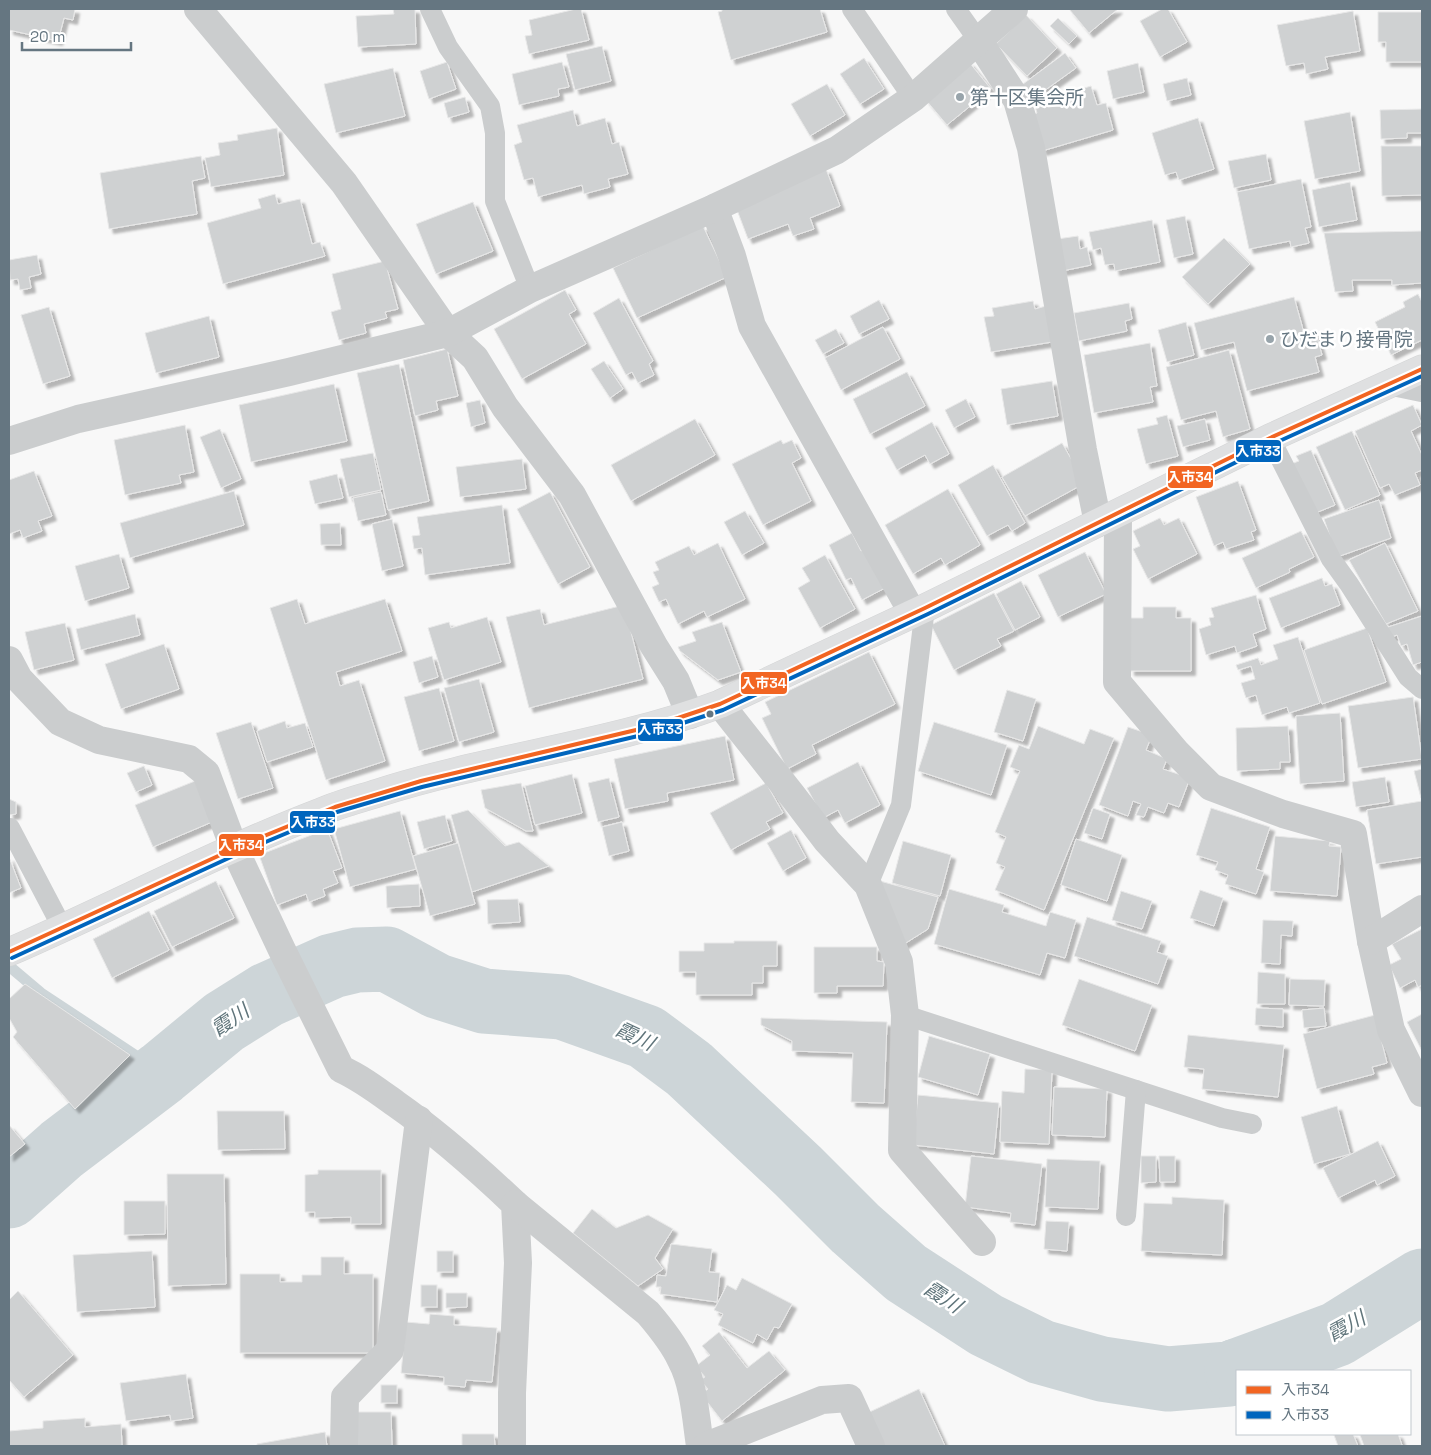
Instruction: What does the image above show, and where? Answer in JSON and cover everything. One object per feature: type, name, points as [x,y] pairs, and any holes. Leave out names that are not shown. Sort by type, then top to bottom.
[{"type":"main road","points":[[9,952],[63,929],[234,848],[322,811],[381,792],[454,772],[598,739],[690,715],[720,704],[919,611],[1270,438],[1422,369]]},
{"type":"street","points":[[198,9],[344,183],[448,333],[475,358],[505,407],[572,495],[654,646],[676,681],[690,715]]},
{"type":"street","points":[[9,441],[78,419],[289,372],[448,333],[530,289],[714,208],[837,150],[913,98],[1014,9]]},
{"type":"street","points":[[978,40],[1016,100],[1031,148],[1083,450],[1108,518],[1117,682],[1177,753],[1211,787],[1283,814],[1353,834],[1371,941],[1391,1030],[1422,1093]]},
{"type":"street","points":[[714,208],[732,256],[752,326],[919,611]]},
{"type":"street","points":[[1393,382],[1422,388]]},
{"type":"street","points":[[9,660],[19,679],[60,722],[98,740],[189,759],[206,773],[234,848],[341,1069],[357,1076],[419,1120],[474,1165],[515,1204],[648,1312],[682,1361],[690,1385],[700,1446]]},
{"type":"street","points":[[720,704],[827,842],[868,885],[899,962],[905,1014],[902,1150],[982,1242]]},
{"type":"street","points":[[1371,941],[1422,909]]},
{"type":"street","points":[[344,1446],[345,1397],[390,1350],[419,1120]]},
{"type":"street","points":[[512,1446],[512,1393],[518,1263],[515,1204]]},
{"type":"street","points":[[706,1446],[822,1400],[849,1398],[870,1446]]},
{"type":"lane","points":[[430,9],[448,47],[490,106],[495,132],[495,201],[530,289]]},
{"type":"lane","points":[[852,9],[913,98]]},
{"type":"lane","points":[[956,9],[978,40]]},
{"type":"lane","points":[[1270,438],[1331,559],[1408,677],[1422,690]]},
{"type":"lane","points":[[868,885],[901,805],[919,611]]},
{"type":"lane","points":[[9,828],[63,929]]},
{"type":"lane","points":[[905,1014],[1222,1118],[1252,1124]]},
{"type":"lane","points":[[1126,1216],[1136,1090]]},
{"type":"building","points":[[9,9],[75,9],[73,20],[64,18],[58,41],[9,30]]},
{"type":"building","points":[[393,9],[415,9],[416,44],[358,47],[356,16],[394,14]]},
{"type":"building","points":[[581,9],[589,40],[529,54],[525,36],[532,35],[529,20]]},
{"type":"building","points":[[722,9],[820,9],[827,32],[731,60],[718,12],[722,11]]},
{"type":"building","points":[[1069,9],[1118,9],[1089,33]]},
{"type":"building","points":[[1162,9],[1168,9],[1187,42],[1160,57],[1140,21]]},
{"type":"building","points":[[1353,11],[1360,51],[1325,57],[1328,69],[1306,74],[1304,63],[1286,66],[1277,25]]},
{"type":"building","points":[[1378,12],[1422,12],[1422,62],[1386,62],[1386,42],[1378,42]]},
{"type":"building","points":[[1026,15],[1057,48],[1027,76],[996,44]]},
{"type":"building","points":[[1058,18],[1077,36],[1069,44],[1050,26]]},
{"type":"building","points":[[602,46],[611,81],[575,90],[566,54]]},
{"type":"building","points":[[1065,53],[1076,68],[1030,101],[1019,87]]},
{"type":"building","points":[[864,58],[884,89],[860,104],[840,74]]},
{"type":"building","points":[[447,62],[456,89],[429,99],[420,71]]},
{"type":"building","points":[[562,62],[569,87],[558,89],[559,96],[519,105],[512,74]]},
{"type":"building","points":[[969,62],[991,89],[947,125],[925,99]]},
{"type":"building","points":[[1138,63],[1144,92],[1113,99],[1107,71]]},
{"type":"building","points":[[393,68],[405,116],[336,133],[324,84]]},
{"type":"building","points":[[1187,78],[1191,95],[1167,101],[1163,84]]},
{"type":"building","points":[[827,84],[845,115],[810,136],[791,104]]},
{"type":"building","points":[[1091,86],[1097,105],[1106,103],[1113,130],[1042,151],[1032,115],[1037,113],[1034,103]]},
{"type":"building","points":[[465,97],[469,112],[448,118],[444,103]]},
{"type":"building","points":[[1422,109],[1422,133],[1407,133],[1407,138],[1381,139],[1380,110]]},
{"type":"building","points":[[573,110],[577,126],[605,118],[612,144],[619,142],[628,174],[608,179],[610,187],[584,194],[582,185],[538,197],[533,178],[524,180],[514,145],[522,142],[517,125]]},
{"type":"building","points":[[1350,112],[1360,171],[1315,179],[1304,121]]},
{"type":"building","points":[[1198,118],[1214,169],[1179,180],[1176,172],[1165,175],[1152,133]]},
{"type":"building","points":[[277,128],[284,175],[211,187],[205,158],[220,155],[218,143],[238,140],[237,135]]},
{"type":"building","points":[[1381,146],[1422,146],[1422,195],[1382,196]]},
{"type":"building","points":[[1266,154],[1271,180],[1234,188],[1228,161]]},
{"type":"building","points":[[201,156],[205,178],[192,181],[197,214],[109,229],[100,173]]},
{"type":"building","points":[[826,169],[840,206],[810,218],[814,229],[793,236],[788,224],[748,239],[737,210]]},
{"type":"building","points":[[1301,179],[1311,227],[1305,228],[1309,243],[1291,247],[1290,241],[1249,249],[1237,192]]},
{"type":"building","points":[[1350,182],[1357,220],[1319,227],[1312,190]]},
{"type":"building","points":[[275,194],[278,204],[300,199],[312,244],[320,242],[325,256],[223,284],[207,223],[261,208],[258,199]]},
{"type":"building","points":[[473,202],[493,251],[436,274],[416,224]]},
{"type":"building","points":[[1185,216],[1193,254],[1174,258],[1166,220]]},
{"type":"building","points":[[1152,220],[1160,262],[1115,271],[1114,264],[1105,265],[1101,248],[1093,250],[1089,232]]},
{"type":"building","points":[[703,226],[727,277],[637,318],[613,268]]},
{"type":"building","points":[[1422,231],[1422,283],[1392,285],[1392,280],[1352,280],[1353,291],[1335,292],[1324,233]]},
{"type":"building","points":[[1078,236],[1080,249],[1087,247],[1091,265],[1062,271],[1057,239]]},
{"type":"building","points":[[1224,238],[1250,264],[1208,304],[1182,277]]},
{"type":"building","points":[[37,255],[41,274],[29,277],[31,288],[20,290],[18,279],[10,280],[9,260]]},
{"type":"building","points":[[385,261],[398,309],[385,312],[387,318],[364,324],[366,333],[339,340],[331,312],[341,309],[332,274]]},
{"type":"building","points":[[565,290],[576,310],[569,314],[586,344],[522,379],[494,329]]},
{"type":"building","points":[[1418,294],[1422,302],[1422,340],[1391,355],[1375,322],[1405,307],[1403,302]]},
{"type":"building","points":[[1294,297],[1304,333],[1315,330],[1322,355],[1315,357],[1319,372],[1247,391],[1234,342],[1201,350],[1194,323]]},
{"type":"building","points":[[619,298],[653,361],[649,364],[654,375],[638,383],[632,372],[626,375],[593,313]]},
{"type":"building","points":[[879,300],[889,319],[859,334],[850,316]]},
{"type":"building","points":[[1033,301],[1035,309],[1046,306],[1052,342],[991,352],[984,317],[994,316],[992,308]]},
{"type":"building","points":[[1129,303],[1132,319],[1125,321],[1127,331],[1079,341],[1074,313]]},
{"type":"building","points":[[49,307],[70,376],[43,384],[21,315]]},
{"type":"building","points":[[209,316],[219,357],[156,373],[145,333]]},
{"type":"building","points":[[1186,322],[1194,355],[1167,362],[1158,330]]},
{"type":"building","points":[[883,327],[900,359],[841,390],[825,358]]},
{"type":"building","points":[[836,329],[844,343],[823,354],[815,340]]},
{"type":"building","points":[[1150,343],[1157,386],[1150,387],[1153,402],[1094,413],[1084,355]]},
{"type":"building","points":[[447,349],[458,396],[436,401],[438,410],[415,416],[403,360]]},
{"type":"building","points":[[1229,350],[1250,429],[1223,437],[1216,411],[1181,420],[1166,367]]},
{"type":"building","points":[[604,361],[623,389],[610,398],[591,369]]},
{"type":"building","points":[[399,364],[429,501],[388,510],[357,373]]},
{"type":"building","points":[[907,372],[925,406],[870,434],[853,399]]},
{"type":"building","points":[[1052,381],[1058,416],[1007,425],[1001,389]]},
{"type":"building","points":[[334,384],[347,441],[251,462],[239,405]]},
{"type":"building","points":[[966,399],[975,417],[954,428],[945,410]]},
{"type":"building","points":[[480,400],[485,423],[471,427],[466,403]]},
{"type":"building","points":[[1413,405],[1422,425],[1411,431],[1422,455],[1422,470],[1415,473],[1420,485],[1395,495],[1389,484],[1380,488],[1355,431]]},
{"type":"building","points":[[1167,415],[1178,456],[1146,464],[1137,429],[1158,424],[1156,418]]},
{"type":"building","points":[[695,419],[715,455],[631,501],[611,465]]},
{"type":"building","points":[[1205,419],[1210,440],[1183,447],[1177,426]]},
{"type":"building","points":[[932,422],[949,454],[930,464],[925,455],[897,470],[885,448]]},
{"type":"building","points":[[185,425],[194,472],[179,475],[181,483],[125,495],[114,440]]},
{"type":"building","points":[[220,429],[241,479],[221,488],[200,437]]},
{"type":"building","points":[[1352,431],[1380,495],[1345,510],[1316,447]]},
{"type":"building","points":[[781,440],[783,444],[792,440],[801,458],[792,463],[811,501],[763,525],[732,464]]},
{"type":"building","points":[[1062,443],[1085,483],[1025,516],[1002,477]]},
{"type":"building","points":[[1311,450],[1335,505],[1313,514],[1291,464],[1299,461],[1296,456]]},
{"type":"building","points":[[373,453],[381,490],[349,497],[340,459]]},
{"type":"building","points":[[522,459],[526,489],[460,497],[456,467]]},
{"type":"building","points":[[993,465],[1025,523],[1012,531],[1008,525],[987,536],[958,485]]},
{"type":"building","points":[[34,471],[52,516],[38,521],[42,531],[23,538],[20,530],[9,534],[9,480]]},
{"type":"building","points":[[337,474],[343,498],[315,504],[309,481]]},
{"type":"building","points":[[1238,481],[1256,530],[1251,532],[1254,540],[1226,549],[1223,542],[1214,546],[1196,497]]},
{"type":"building","points":[[948,489],[980,545],[945,565],[941,558],[913,574],[885,525]]},
{"type":"building","points":[[234,491],[244,525],[130,558],[120,523]]},
{"type":"building","points":[[381,492],[386,515],[358,521],[353,498]]},
{"type":"building","points":[[550,492],[590,567],[558,584],[517,509]]},
{"type":"building","points":[[1379,500],[1391,538],[1337,557],[1324,519]]},
{"type":"building","points":[[502,505],[510,563],[425,575],[422,548],[414,549],[412,536],[420,535],[417,517]]},
{"type":"building","points":[[745,511],[764,543],[742,555],[724,522]]},
{"type":"building","points":[[1160,518],[1164,525],[1179,518],[1197,554],[1148,579],[1133,549],[1140,546],[1133,531]]},
{"type":"building","points":[[392,519],[403,566],[382,571],[372,524]]},
{"type":"building","points":[[340,523],[341,545],[321,545],[320,524]]},
{"type":"building","points":[[1301,531],[1314,557],[1289,569],[1290,572],[1256,588],[1242,558]]},
{"type":"building","points":[[852,533],[861,551],[867,548],[887,587],[862,600],[851,578],[846,580],[829,545]]},
{"type":"building","points":[[718,543],[745,599],[707,617],[704,611],[678,624],[666,599],[659,602],[652,587],[659,584],[653,572],[659,570],[655,562],[689,546],[694,555]]},
{"type":"building","points":[[1385,543],[1418,611],[1386,624],[1349,560]]},
{"type":"building","points":[[1085,552],[1106,594],[1058,617],[1038,575]]},
{"type":"building","points":[[119,554],[129,588],[85,601],[75,566]]},
{"type":"building","points":[[825,555],[855,609],[820,628],[798,588],[810,581],[802,568]]},
{"type":"building","points":[[1322,578],[1325,586],[1332,584],[1340,605],[1281,628],[1269,598]]},
{"type":"building","points":[[1021,581],[1040,617],[1015,630],[996,594]]},
{"type":"building","points":[[994,593],[1014,631],[997,639],[1001,646],[954,670],[931,625]]},
{"type":"building","points":[[1256,595],[1266,629],[1253,634],[1257,646],[1237,653],[1235,646],[1206,655],[1199,629],[1211,625],[1209,618],[1214,617],[1211,608]]},
{"type":"building","points":[[297,599],[305,624],[385,599],[402,651],[336,672],[340,686],[359,680],[385,761],[326,780],[270,608]]},
{"type":"building","points":[[624,605],[643,679],[529,708],[506,617],[540,609],[544,625]]},
{"type":"building","points":[[1143,607],[1176,607],[1176,618],[1191,618],[1191,671],[1130,671],[1130,618],[1143,618]]},
{"type":"building","points":[[135,614],[140,635],[81,650],[76,629]]},
{"type":"building","points":[[1422,616],[1422,662],[1413,665],[1407,644],[1401,646],[1397,635],[1389,638],[1385,628]]},
{"type":"building","points":[[487,617],[501,662],[444,680],[428,628],[449,622],[451,628]]},
{"type":"building","points":[[722,622],[741,672],[718,680],[680,651],[678,647],[696,641],[692,632]]},
{"type":"building","points":[[65,623],[74,660],[34,670],[25,632]]},
{"type":"building","points":[[1367,628],[1386,682],[1322,704],[1304,650]]},
{"type":"building","points":[[1298,637],[1320,703],[1289,713],[1287,707],[1262,715],[1256,695],[1246,698],[1241,683],[1255,679],[1251,666],[1238,670],[1236,665],[1258,658],[1261,665],[1278,659],[1273,645]]},
{"type":"building","points":[[164,644],[179,689],[121,709],[105,664]]},
{"type":"building","points":[[869,652],[895,704],[812,745],[816,754],[787,769],[762,718],[771,714],[765,702]]},
{"type":"building","points":[[432,656],[438,677],[419,683],[413,662]]},
{"type":"building","points":[[479,679],[494,732],[459,742],[444,688]]},
{"type":"building","points":[[439,688],[454,741],[419,751],[404,697]]},
{"type":"building","points":[[1007,690],[1036,699],[1023,741],[994,732]]},
{"type":"building","points":[[1413,697],[1422,759],[1358,768],[1348,706]]},
{"type":"building","points":[[1340,713],[1344,781],[1300,784],[1296,716]]},
{"type":"building","points":[[285,721],[287,728],[305,723],[313,747],[267,762],[257,731]]},
{"type":"building","points":[[251,722],[273,788],[238,799],[216,733]]},
{"type":"building","points":[[934,722],[1007,745],[991,795],[918,771]]},
{"type":"building","points":[[1038,726],[1084,744],[1090,729],[1114,738],[1044,910],[995,890],[1005,867],[996,863],[1006,837],[995,832],[1020,771],[1010,767],[1019,745],[1029,749]]},
{"type":"building","points":[[1288,726],[1290,762],[1280,762],[1280,769],[1237,771],[1236,728]]},
{"type":"building","points":[[1128,727],[1152,735],[1146,750],[1167,759],[1163,769],[1190,778],[1179,807],[1168,803],[1164,813],[1148,807],[1144,817],[1136,815],[1141,804],[1133,801],[1128,816],[1099,805]]},
{"type":"building","points":[[725,736],[734,780],[667,793],[668,801],[625,809],[614,759]]},
{"type":"building","points":[[858,762],[880,805],[845,823],[838,810],[823,818],[807,788]]},
{"type":"building","points":[[144,766],[152,785],[136,792],[127,773]]},
{"type":"building","points":[[1422,769],[1422,798],[1421,798],[1414,771]]},
{"type":"building","points":[[572,774],[582,813],[535,825],[525,786]]},
{"type":"building","points":[[1385,777],[1389,802],[1356,807],[1352,782]]},
{"type":"building","points":[[609,778],[619,817],[598,822],[588,783]]},
{"type":"building","points":[[195,781],[212,822],[153,847],[135,805]]},
{"type":"building","points":[[521,783],[533,831],[526,831],[485,808],[481,790]]},
{"type":"building","points":[[766,783],[783,813],[766,822],[770,829],[731,850],[710,813]]},
{"type":"building","points":[[9,799],[16,802],[16,814],[9,815]]},
{"type":"building","points":[[1422,801],[1422,857],[1376,864],[1367,810]]},
{"type":"building","points":[[1093,808],[1110,814],[1102,839],[1084,833]]},
{"type":"building","points":[[1211,808],[1270,827],[1256,869],[1264,872],[1256,894],[1225,884],[1228,875],[1215,870],[1218,862],[1196,855]]},
{"type":"building","points":[[468,810],[505,846],[519,842],[549,866],[472,892],[451,815]]},
{"type":"building","points":[[400,811],[416,869],[350,887],[334,829]]},
{"type":"building","points":[[445,815],[452,841],[424,849],[417,822]]},
{"type":"building","points":[[622,822],[629,851],[609,856],[602,827]]},
{"type":"building","points":[[327,829],[342,868],[333,871],[338,883],[323,889],[325,896],[309,902],[306,894],[277,905],[259,855]]},
{"type":"building","points":[[791,830],[806,858],[783,871],[767,843]]},
{"type":"building","points":[[1275,836],[1330,841],[1329,846],[1341,847],[1337,896],[1270,891]]},
{"type":"building","points":[[1076,839],[1122,855],[1107,901],[1061,885]]},
{"type":"building","points":[[903,841],[951,855],[940,896],[892,883]]},
{"type":"building","points":[[458,843],[475,904],[430,916],[413,856]]},
{"type":"building","points":[[9,857],[21,888],[9,893]]},
{"type":"building","points":[[216,881],[234,918],[172,947],[154,911]]},
{"type":"building","points":[[880,881],[938,897],[928,929],[901,946]]},
{"type":"building","points":[[419,884],[420,906],[387,908],[386,886]]},
{"type":"building","points":[[949,889],[1004,905],[1002,912],[1046,926],[1050,912],[1076,920],[1065,958],[1047,953],[1040,975],[934,944]]},
{"type":"building","points":[[1200,890],[1223,898],[1214,926],[1190,918]]},
{"type":"building","points":[[1121,891],[1152,901],[1142,929],[1112,920]]},
{"type":"building","points":[[518,899],[520,922],[488,924],[487,900]]},
{"type":"building","points":[[149,911],[169,950],[112,978],[93,939]]},
{"type":"building","points":[[1087,917],[1161,941],[1157,952],[1168,956],[1158,984],[1074,956]]},
{"type":"building","points":[[1263,920],[1293,921],[1292,936],[1281,935],[1280,964],[1261,963]]},
{"type":"building","points":[[1422,929],[1422,985],[1418,987],[1415,980],[1400,988],[1389,965],[1401,959],[1392,944]]},
{"type":"building","points":[[734,941],[777,941],[777,966],[763,966],[763,983],[752,983],[752,995],[696,995],[696,972],[679,972],[679,951],[704,951],[704,943],[734,943]]},
{"type":"building","points":[[814,947],[877,947],[877,961],[884,962],[883,986],[837,986],[837,993],[814,993]]},
{"type":"building","points":[[1258,972],[1285,974],[1285,1004],[1257,1004]]},
{"type":"building","points":[[1079,979],[1152,1005],[1135,1051],[1062,1025]]},
{"type":"building","points":[[1290,979],[1325,980],[1324,1006],[1289,1005]]},
{"type":"building","points":[[25,984],[130,1055],[75,1109],[13,1037],[17,1032],[9,1018],[9,999]]},
{"type":"building","points":[[1256,1008],[1283,1009],[1283,1027],[1255,1025]]},
{"type":"building","points":[[1324,1008],[1326,1026],[1304,1028],[1302,1010]]},
{"type":"building","points":[[1422,1014],[1422,1051],[1407,1022]]},
{"type":"building","points":[[1375,1015],[1387,1063],[1372,1067],[1374,1074],[1317,1089],[1303,1034]]},
{"type":"building","points":[[761,1018],[887,1022],[884,1103],[851,1102],[853,1053],[792,1051],[792,1041],[761,1025]]},
{"type":"building","points":[[1188,1035],[1284,1045],[1278,1097],[1202,1089],[1204,1069],[1184,1067]]},
{"type":"building","points":[[929,1036],[990,1054],[978,1095],[918,1077]]},
{"type":"building","points":[[1025,1069],[1052,1070],[1049,1144],[1000,1142],[1002,1091],[1024,1093]]},
{"type":"building","points":[[1054,1087],[1107,1089],[1105,1137],[1052,1135]]},
{"type":"building","points":[[918,1095],[999,1103],[994,1154],[913,1145]]},
{"type":"building","points":[[1337,1106],[1350,1154],[1314,1164],[1301,1117]]},
{"type":"building","points":[[217,1111],[284,1111],[285,1149],[218,1150]]},
{"type":"building","points":[[9,1125],[25,1144],[9,1157]]},
{"type":"building","points":[[1378,1141],[1395,1176],[1377,1185],[1375,1180],[1338,1198],[1323,1168]]},
{"type":"building","points":[[971,1156],[1042,1164],[1035,1225],[1010,1222],[1011,1213],[965,1207]]},
{"type":"building","points":[[1141,1156],[1156,1156],[1156,1182],[1141,1183]]},
{"type":"building","points":[[1159,1156],[1175,1156],[1175,1182],[1160,1182]]},
{"type":"building","points":[[1047,1159],[1100,1161],[1098,1209],[1045,1207]]},
{"type":"building","points":[[318,1170],[381,1170],[381,1224],[351,1224],[351,1217],[315,1218],[315,1212],[305,1212],[305,1175],[318,1174]]},
{"type":"building","points":[[167,1174],[224,1174],[226,1284],[168,1286]]},
{"type":"building","points":[[1172,1197],[1224,1200],[1222,1255],[1141,1251],[1144,1203],[1172,1204]]},
{"type":"building","points":[[124,1201],[165,1201],[165,1234],[124,1235]]},
{"type":"building","points":[[592,1209],[616,1228],[648,1215],[673,1229],[655,1258],[663,1269],[638,1286],[573,1233]]},
{"type":"building","points":[[1046,1221],[1069,1222],[1067,1251],[1044,1249]]},
{"type":"building","points":[[671,1244],[712,1249],[709,1272],[720,1273],[717,1302],[660,1294],[661,1287],[656,1287],[657,1275],[666,1276]]},
{"type":"building","points":[[152,1251],[155,1307],[77,1312],[73,1255]]},
{"type":"building","points":[[437,1251],[453,1251],[453,1272],[437,1272]]},
{"type":"building","points":[[321,1257],[344,1257],[344,1274],[373,1274],[373,1353],[240,1353],[240,1274],[280,1274],[280,1282],[302,1282],[302,1275],[321,1275]]},
{"type":"building","points":[[742,1278],[792,1304],[779,1328],[774,1327],[767,1340],[757,1334],[753,1343],[718,1325],[723,1314],[714,1310],[727,1285],[736,1290]]},
{"type":"building","points":[[421,1285],[437,1285],[437,1307],[421,1307]]},
{"type":"building","points":[[18,1291],[73,1355],[24,1397],[9,1380],[9,1300]]},
{"type":"building","points":[[446,1293],[467,1293],[467,1307],[446,1308]]},
{"type":"building","points":[[430,1314],[454,1316],[454,1325],[497,1328],[492,1382],[466,1380],[465,1387],[444,1385],[444,1377],[401,1373],[406,1322],[429,1324]]},
{"type":"building","points":[[719,1332],[747,1368],[769,1351],[785,1370],[722,1421],[701,1394],[708,1389],[700,1380],[705,1377],[696,1366],[710,1355],[702,1346]]},
{"type":"building","points":[[186,1374],[193,1418],[171,1421],[170,1415],[126,1421],[120,1383]]},
{"type":"building","points":[[381,1385],[397,1385],[397,1403],[381,1403]]},
{"type":"building","points":[[919,1389],[945,1446],[878,1446],[863,1415]]},
{"type":"building","points":[[353,1412],[391,1412],[392,1446],[353,1446]]},
{"type":"building","points":[[85,1418],[85,1427],[121,1424],[122,1446],[9,1446],[9,1431],[43,1428],[43,1421]]},
{"type":"building","points":[[325,1432],[327,1446],[257,1446],[257,1444]]},
{"type":"building","points":[[462,1434],[494,1434],[495,1446],[462,1446]]},
{"type":"building","points":[[1334,1435],[1353,1435],[1358,1446],[1338,1446]]},
{"type":"building","points":[[1360,1435],[1398,1435],[1402,1445],[1398,1446],[1364,1446]]},
{"type":"waterway","name":"霞川","points":[[9,1196],[62,1149],[162,1073],[224,1022],[267,995],[332,966],[357,960],[387,959],[437,986],[484,1001],[562,1007],[646,1037],[689,1069],[798,1171],[855,1228],[906,1273],[986,1325],[1041,1352],[1102,1369],[1168,1379],[1229,1374],[1236,1371]]},
{"type":"waterway","points":[[9,966],[41,993],[162,1073]]},
{"type":"waterway","name":"霞川","points":[[1240,1370],[1337,1334],[1422,1281]]},
{"type":"transit line","name":"入市34","points":[[9,952],[242,845],[335,807],[421,781],[636,730],[720,704],[925,608],[1270,438],[1422,369]]},
{"type":"transit line","name":"入市33","points":[[12,958],[244,851],[337,812],[422,787],[638,736],[723,710],[928,614],[1273,444],[1422,376]]},
{"type":"place","name":"第十区集会所","points":[[960,97]]},
{"type":"place","name":"ひだまり接骨院","points":[[1270,339]]}]
